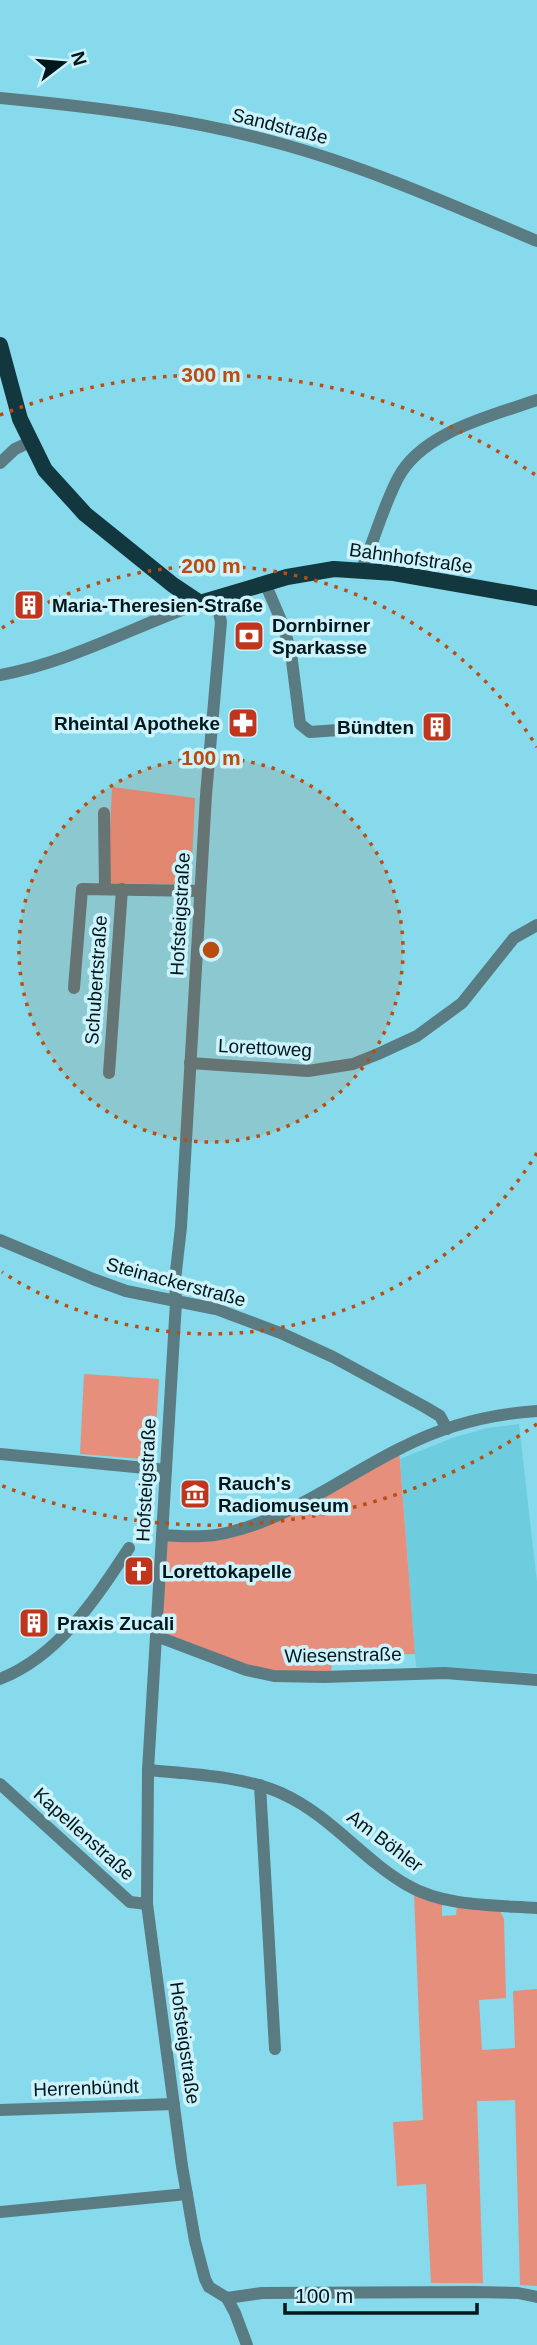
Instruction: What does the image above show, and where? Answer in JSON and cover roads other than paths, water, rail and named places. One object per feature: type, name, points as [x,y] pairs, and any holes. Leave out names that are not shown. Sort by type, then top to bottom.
[{"type":"main road","points":[[0,345],[20,419],[45,470],[85,514],[173,585],[208,601]]},
{"type":"main road","name":"Bahnhofstraße","points":[[208,601],[287,577],[334,569],[362,569],[537,598]]},
{"type":"street","name":"Sandstraße","points":[[0,98],[178,121],[277,143],[344,163],[447,202],[537,241]]},
{"type":"street","points":[[362,569],[399,477],[424,447],[474,421],[537,400]]},
{"type":"street","points":[[0,463],[15,449],[30,442]]},
{"type":"street","points":[[265,583],[283,625],[291,653],[300,724],[310,732],[352,729]]},
{"type":"street","points":[[0,675],[32,669],[208,601]]},
{"type":"street","name":"Hofsteigstraße","points":[[208,601],[221,622],[200,891],[181,1227],[175,1280],[176,1302],[148,1770],[147,1904],[187,2194],[205,2279],[209,2287],[227,2298],[247,2345]]},
{"type":"street","name":"Schubertstraße","points":[[104,813],[105,889]]},
{"type":"street","name":"Schubertstraße","points":[[74,989],[82,889],[200,891]]},
{"type":"street","name":"Schubertstraße","points":[[109,1073],[122,889]]},
{"type":"street","name":"Lorettoweg","points":[[190,1063],[308,1071],[332,1069],[366,1059],[400,1045],[462,1003],[514,938],[537,925]]},
{"type":"street","name":"Steinackerstraße","points":[[0,1240],[126,1290],[216,1309],[283,1334],[333,1357],[432,1410],[440,1416],[447,1429]]},
{"type":"street","points":[[162,1535],[215,1535],[256,1524],[303,1502],[402,1447],[447,1429],[486,1418],[537,1411]]},
{"type":"street","points":[[0,1454],[166,1470]]},
{"type":"street","points":[[0,1679],[51,1647],[103,1588],[129,1548]]},
{"type":"street","name":"Wiesenstraße","points":[[156,1636],[246,1670],[274,1676],[444,1673],[537,1680]]},
{"type":"street","name":"Am Böhler","points":[[148,1770],[260,1785],[281,1793],[320,1815],[408,1886],[462,1902],[537,1908]]},
{"type":"street","name":"Kapellenstraße","points":[[0,1784],[130,1902],[147,1904]]},
{"type":"street","points":[[260,1785],[275,2049]]},
{"type":"street","name":"Herrenbündt","points":[[0,2110],[174,2104]]},
{"type":"street","points":[[0,2212],[187,2194]]},
{"type":"street","points":[[227,2298],[262,2292],[474,2292],[518,2293],[537,2297]]},
{"type":"place","name":"Maria-Theresien-Straße","points":[[29,605]]},
{"type":"place","name":"Dornbirner Sparkasse","points":[[249,636]]},
{"type":"place","name":"Rheintal Apotheke","points":[[243,723]]},
{"type":"place","name":"Bündten","points":[[437,727]]},
{"type":"place","name":"Rauch's Radiomuseum","points":[[195,1494]]},
{"type":"place","name":"Lorettokapelle","points":[[139,1571]]},
{"type":"place","name":"Praxis Zucali","points":[[34,1623]]}]
